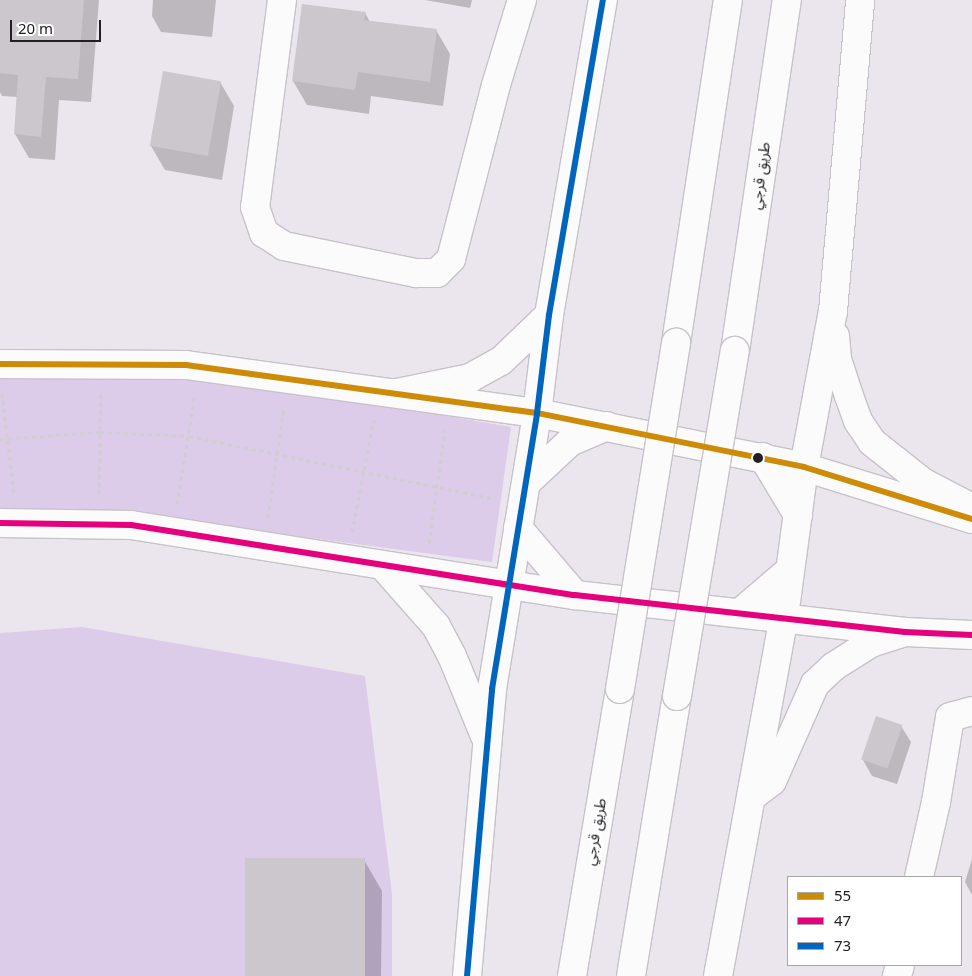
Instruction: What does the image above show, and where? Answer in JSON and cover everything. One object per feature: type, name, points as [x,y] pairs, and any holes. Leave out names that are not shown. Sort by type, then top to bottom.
[{"type":"main road","points":[[282,0],[255,207],[264,234],[284,246],[416,273],[437,273],[451,259],[496,85],[522,0]]},
{"type":"main road","points":[[467,976],[487,740],[509,584],[537,413],[549,315],[603,0]]},
{"type":"main road","name":"طريق قرجي","points":[[572,976],[676,343],[728,0]]},
{"type":"main road","name":"طريق قرجي","points":[[632,976],[735,351],[787,0]]},
{"type":"main road","points":[[718,976],[784,617],[804,467],[833,311],[860,0]]},
{"type":"main road","points":[[833,311],[837,359],[858,421],[872,442],[924,483],[972,508]]},
{"type":"main road","points":[[397,393],[470,378],[501,360],[549,315]]},
{"type":"main road","points":[[1,377],[186,365],[537,413],[804,467],[972,519]]},
{"type":"main road","points":[[522,505],[570,442],[608,426]]},
{"type":"main road","points":[[763,458],[798,515]]},
{"type":"main road","points":[[522,505],[575,595]]},
{"type":"main road","points":[[8,514],[131,525],[384,568],[509,584],[575,595],[905,632],[972,635]]},
{"type":"main road","points":[[384,568],[436,626],[452,656],[487,740]]},
{"type":"main road","points":[[740,613],[789,571]]},
{"type":"main road","points":[[751,797],[772,781],[815,684],[833,667],[871,643],[905,632]]},
{"type":"main road","points":[[920,876],[936,802],[950,717],[972,711]]},
{"type":"path","points":[[1,377],[6,438],[8,514]]},
{"type":"path","points":[[99,496],[102,385]]},
{"type":"path","points":[[177,506],[196,391]]},
{"type":"path","points":[[267,525],[286,396]]},
{"type":"path","points":[[351,537],[376,411]]},
{"type":"path","points":[[428,548],[446,422]]},
{"type":"path","points":[[0,439],[100,432],[189,436],[522,505]]},
{"type":"path","points":[[494,509],[497,490]]},
{"type":"shaded area","points":[[0,371],[144,372],[376,404],[511,427],[492,562],[99,510],[0,511]]},
{"type":"shaded area","points":[[82,627],[365,676],[392,894],[392,976],[0,976],[0,633]]},
{"type":"building","points":[[0,0],[84,0],[78,79],[46,77],[41,137],[14,134],[18,75],[0,73]]},
{"type":"building","points":[[302,4],[366,12],[364,20],[437,29],[430,82],[358,72],[355,90],[292,81]]},
{"type":"building","points":[[163,71],[221,81],[208,156],[150,146]]},
{"type":"building","points":[[876,716],[902,725],[887,769],[861,759]]},
{"type":"building","points":[[245,858],[365,858],[365,976],[245,976]]},
{"type":"transit line","name":"73","points":[[467,976],[492,689],[537,413],[549,315],[603,0]]},
{"type":"transit line","name":"55","points":[[0,364],[186,365],[537,413],[804,467],[972,519]]},
{"type":"transit line","name":"47","points":[[0,523],[131,525],[575,595],[905,632],[972,635]]}]
